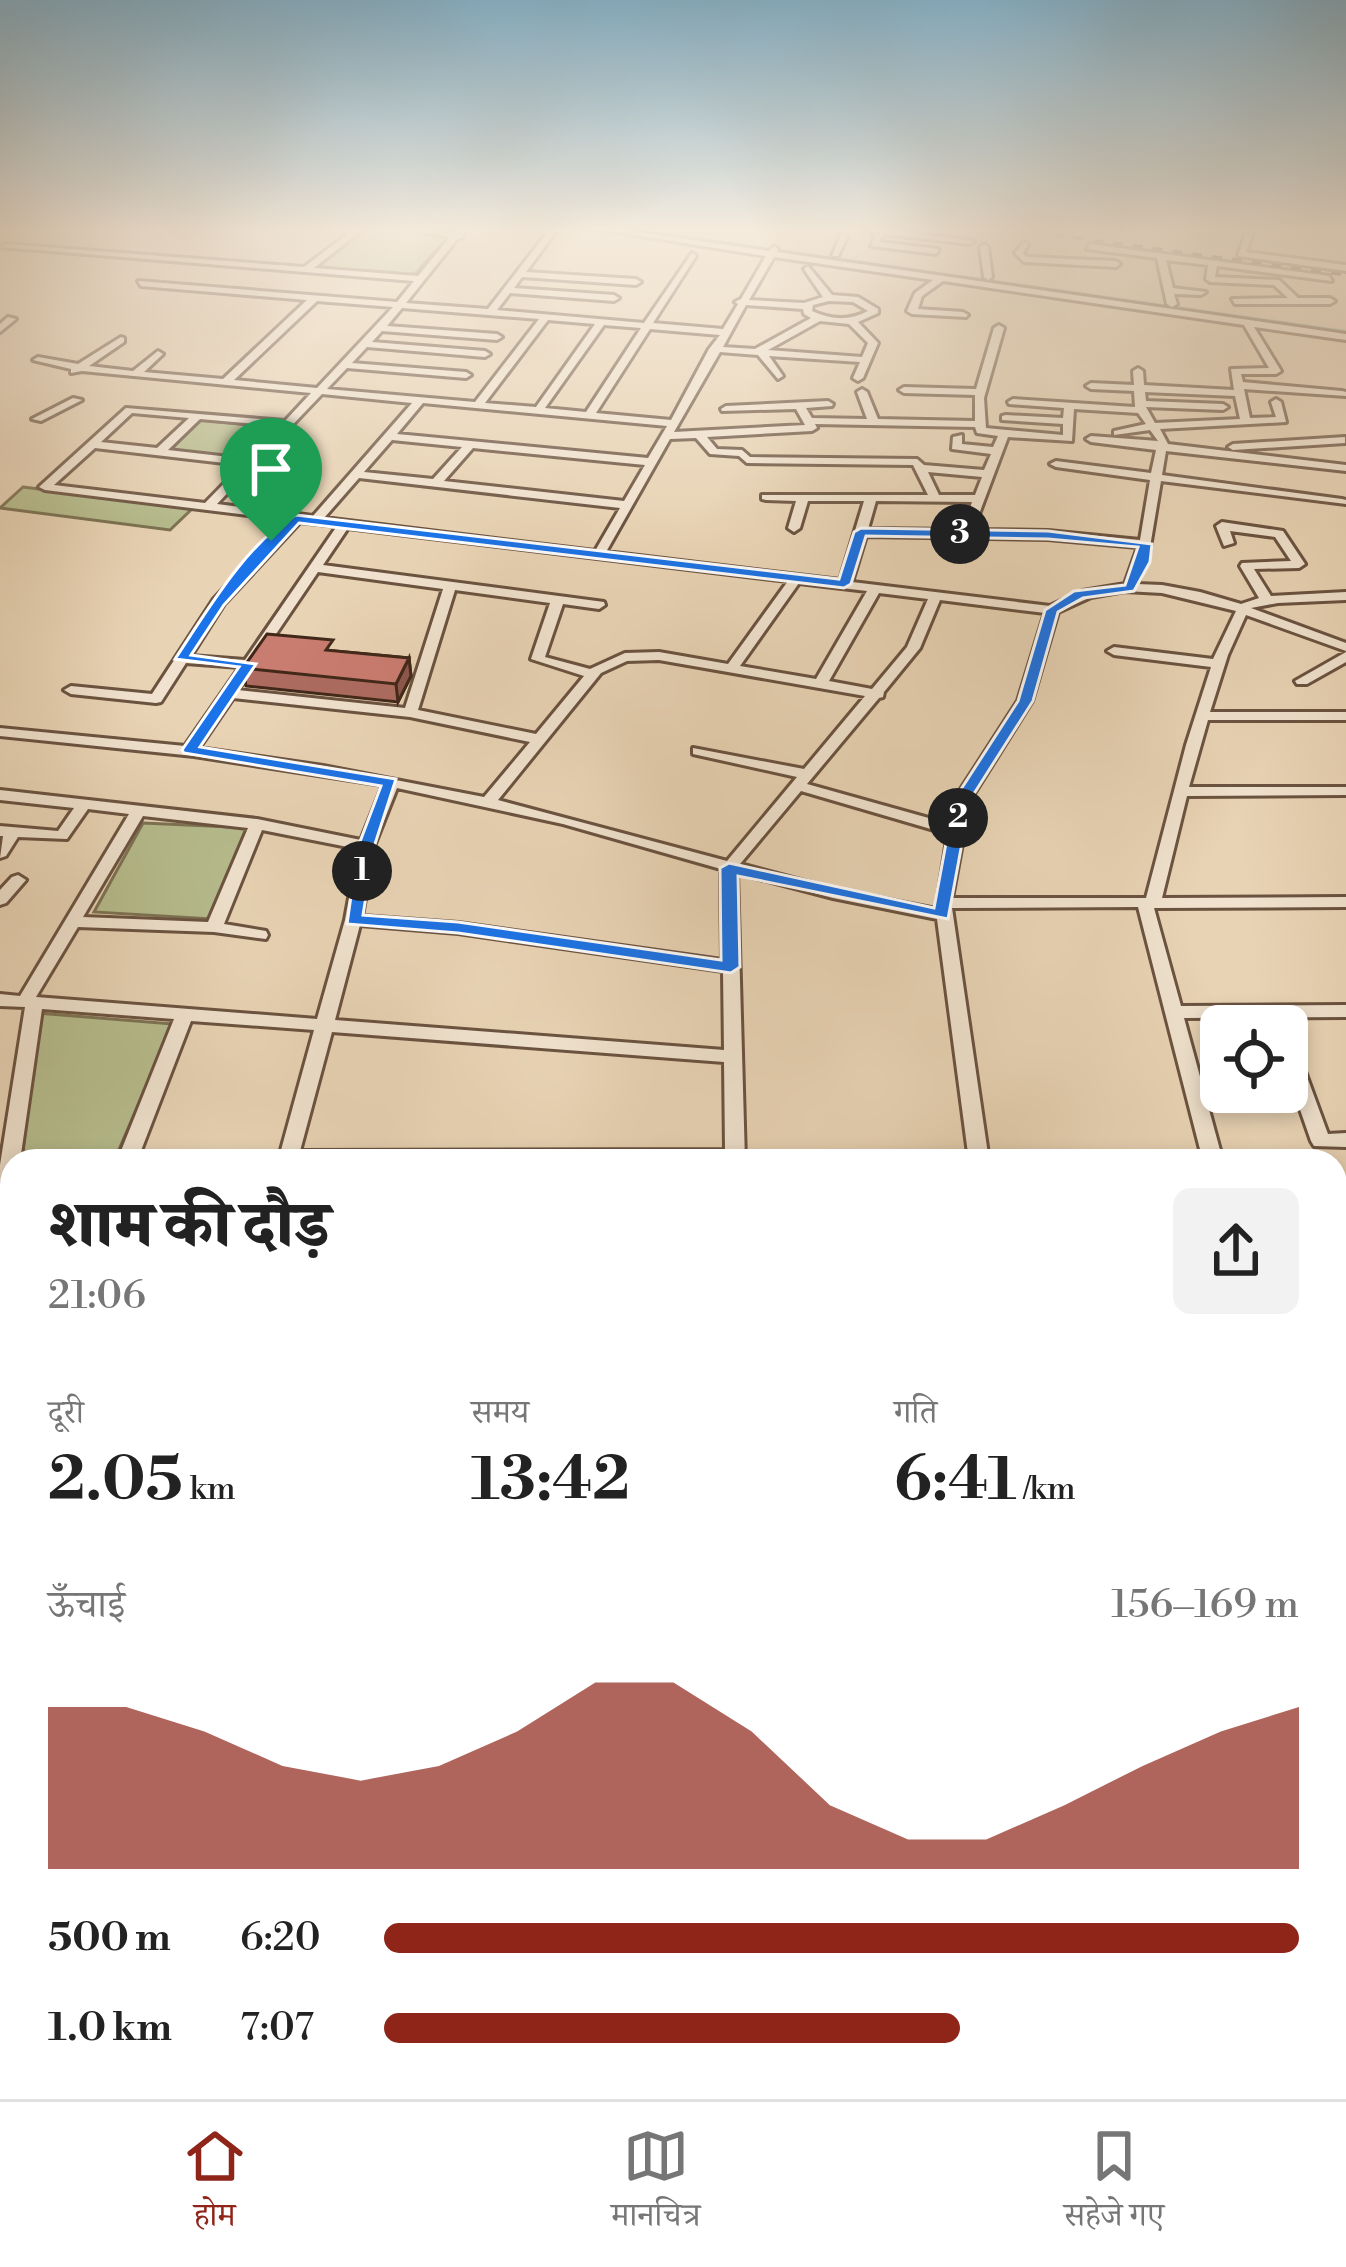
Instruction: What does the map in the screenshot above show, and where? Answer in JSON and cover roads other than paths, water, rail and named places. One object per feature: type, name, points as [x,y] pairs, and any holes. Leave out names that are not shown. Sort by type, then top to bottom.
[{"type":"street","points":[[227,381],[284,327]]},
{"type":"street","points":[[478,404],[538,327]]},
{"type":"street","points":[[539,410],[598,327]]},
{"type":"street","points":[[589,415],[647,327]]},
{"type":"street","points":[[660,327],[723,332]]},
{"type":"street","points":[[599,554],[726,327]]},
{"type":"street","points":[[759,352],[802,327]]},
{"type":"street","points":[[857,327],[873,343],[858,378]]},
{"type":"street","points":[[1250,327],[1276,371],[1235,370],[1238,389],[1252,423],[1282,445]]},
{"type":"street","points":[[1292,327],[1346,333]]},
{"type":"street","points":[[1310,327],[1346,333]]},
{"type":"street","points":[[207,508],[379,328],[497,337]]},
{"type":"street","points":[[999,328],[981,392],[981,431],[1068,439],[1069,406]]},
{"type":"street","points":[[66,376],[122,340]]},
{"type":"street","points":[[364,344],[485,354]]},
{"type":"street","points":[[714,349],[867,360]]},
{"type":"street","points":[[759,352],[778,376]]},
{"type":"street","points":[[136,374],[158,354]]},
{"type":"street","points":[[38,361],[672,423]]},
{"type":"street","points":[[344,364],[466,375]]},
{"type":"street","points":[[1130,588],[1143,562],[1163,441],[1141,407],[1138,371]]},
{"type":"street","points":[[896,374],[911,422]]},
{"type":"street","points":[[1091,386],[1343,391]]},
{"type":"street","points":[[904,390],[981,392]]},
{"type":"street","points":[[938,391],[940,410]]},
{"type":"street","points":[[720,392],[734,431]]},
{"type":"street","points":[[862,392],[873,420]]},
{"type":"street","points":[[315,521],[421,399]]},
{"type":"street","points":[[37,419],[76,400]]},
{"type":"street","points":[[1013,402],[1223,407]]},
{"type":"street","points":[[1118,433],[1153,426],[1282,420],[1276,402]]},
{"type":"street","points":[[726,409],[828,404]]},
{"type":"street","points":[[665,436],[812,428],[800,406]]},
{"type":"street","points":[[287,424],[130,410],[45,488],[1052,610],[1079,594],[1130,588],[1216,598],[1346,652]]},
{"type":"street","points":[[159,452],[198,416]]},
{"type":"street","points":[[1006,418],[1068,421]]},
{"type":"street","points":[[808,421],[978,424]]},
{"type":"street","points":[[966,534],[1004,434]]},
{"type":"street","points":[[700,435],[713,452],[742,453],[747,460],[912,462],[922,468],[990,474]]},
{"type":"street","points":[[389,436],[650,463]]},
{"type":"street","points":[[958,436],[956,447],[999,452]]},
{"type":"street","points":[[1056,464],[1344,504],[1346,437],[1215,448],[1206,453]]},
{"type":"street","points":[[1091,439],[1345,468]]},
{"type":"street","points":[[93,444],[250,463]]},
{"type":"street","points":[[436,484],[470,444]]},
{"type":"street","points":[[922,468],[935,498]]},
{"type":"street","points":[[356,474],[627,505]]},
{"type":"street","points":[[766,497],[981,499]]},
{"type":"street","points":[[794,528],[803,497]]},
{"type":"street","points":[[844,584],[871,498]]},
{"type":"street","points":[[71,690],[156,699],[242,574],[296,519]]},
{"type":"street","points":[[190,750],[345,524]]},
{"type":"street","points":[[1228,543],[1222,526],[1279,533],[1299,564],[1246,566],[1268,602]]},
{"type":"street","points":[[861,532],[1145,544]]},
{"type":"street","points":[[314,568],[599,605]]},
{"type":"street","points":[[733,667],[797,577]]},
{"type":"street","points":[[410,713],[450,586]]},
{"type":"street","points":[[820,685],[875,589]]},
{"type":"street","points":[[735,1149],[729,868],[913,648],[935,596]]},
{"type":"street","points":[[558,599],[538,659],[592,674]]},
{"type":"street","points":[[1210,1149],[1149,904],[1202,716],[1242,611],[1250,604],[1268,602],[1346,600]]},
{"type":"street","points":[[978,1149],[942,909],[962,800],[1025,701],[1052,610]]},
{"type":"street","points":[[1114,651],[1220,664]]},
{"type":"street","points":[[1302,681],[1346,652]]},
{"type":"street","points":[[488,802],[592,674],[625,657],[659,656],[878,694]]},
{"type":"street","points":[[182,659],[248,664]]},
{"type":"street","points":[[229,693],[410,713],[538,739]]},
{"type":"street","points":[[1202,716],[1346,716]]},
{"type":"street","points":[[0,732],[190,750],[391,783],[488,802],[729,868],[942,909],[1346,902]]},
{"type":"street","points":[[698,751],[956,831]]},
{"type":"street","points":[[292,1149],[353,920],[366,847],[391,783]]},
{"type":"street","points":[[1182,792],[1346,790]]},
{"type":"street","points":[[0,795],[257,824],[366,847]]},
{"type":"street","points":[[0,853],[7,831],[62,836],[85,803]]},
{"type":"street","points":[[13,1149],[30,1002],[70,922],[138,812]]},
{"type":"street","points":[[214,927],[257,824]]},
{"type":"street","points":[[0,900],[18,880]]},
{"type":"street","points":[[353,920],[458,928],[731,967]]},
{"type":"street","points":[[70,922],[214,927],[260,935]]},
{"type":"street","points":[[0,1000],[733,1057]]},
{"type":"street","points":[[1308,1015],[1346,1011]]},
{"type":"street","points":[[1174,1012],[1200,1014]]},
{"type":"street","points":[[133,1149],[185,1014]]},
{"type":"street","points":[[1308,1105],[1321,1141],[1346,1140]]},
{"type":"waterway","points":[[1304,327],[1346,333]]}]
